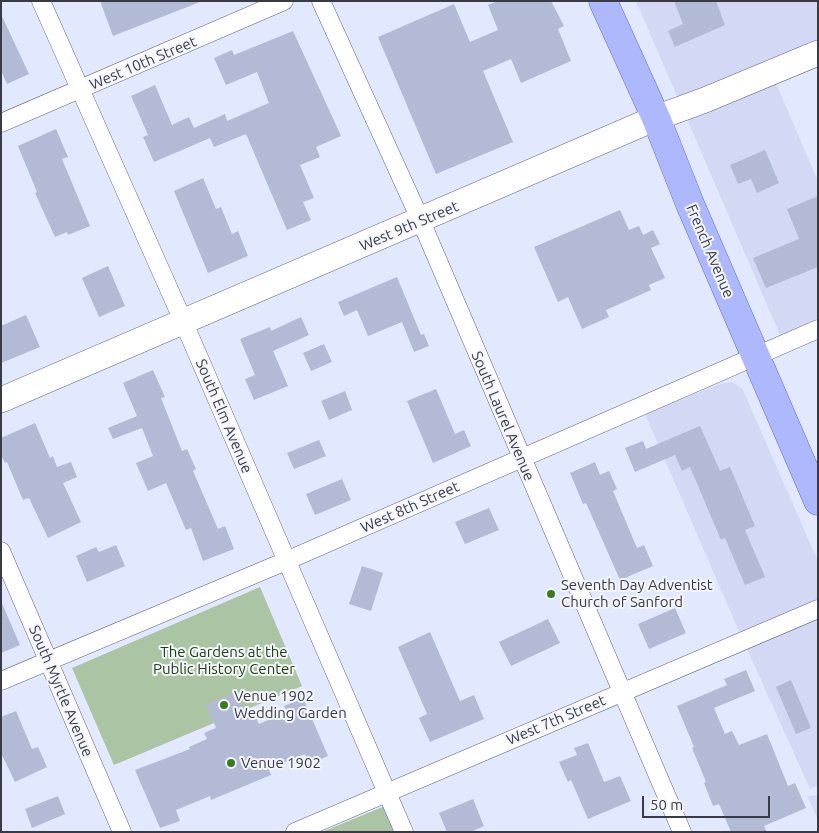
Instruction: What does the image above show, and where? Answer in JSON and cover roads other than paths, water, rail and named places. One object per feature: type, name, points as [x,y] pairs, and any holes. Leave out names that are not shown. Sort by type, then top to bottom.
[{"type":"main road","name":"French Avenue","points":[[602,1],[656,118],[755,357],[818,501]]},
{"type":"street","name":"South Elm Avenue","points":[[41,1],[184,323],[404,832]]},
{"type":"street","name":"West 10th Street","points":[[1,123],[284,1]]},
{"type":"street","name":"South Laurel Avenue","points":[[321,1],[421,221],[520,458],[623,691],[682,832]]},
{"type":"street","name":"West 9th Street","points":[[1,400],[421,221],[656,118],[705,100],[818,53]]},
{"type":"street","name":"West 8th Street","points":[[1,681],[286,562],[818,329]]},
{"type":"street","name":"South Myrtle Avenue","points":[[1,551],[122,832]]},
{"type":"street","name":"West 7th Street","points":[[295,832],[818,609]]},
{"type":"place","name":"Seventh Day Adventist Church of Sanford","points":[[551,594]]},
{"type":"place","name":"Venue 1902 Wedding Garden","points":[[224,705]]},
{"type":"place","name":"Venue 1902","points":[[231,763]]},
{"type":"park label","name":"The Gardens at the Public History Center","points":[[224,660]]}]
